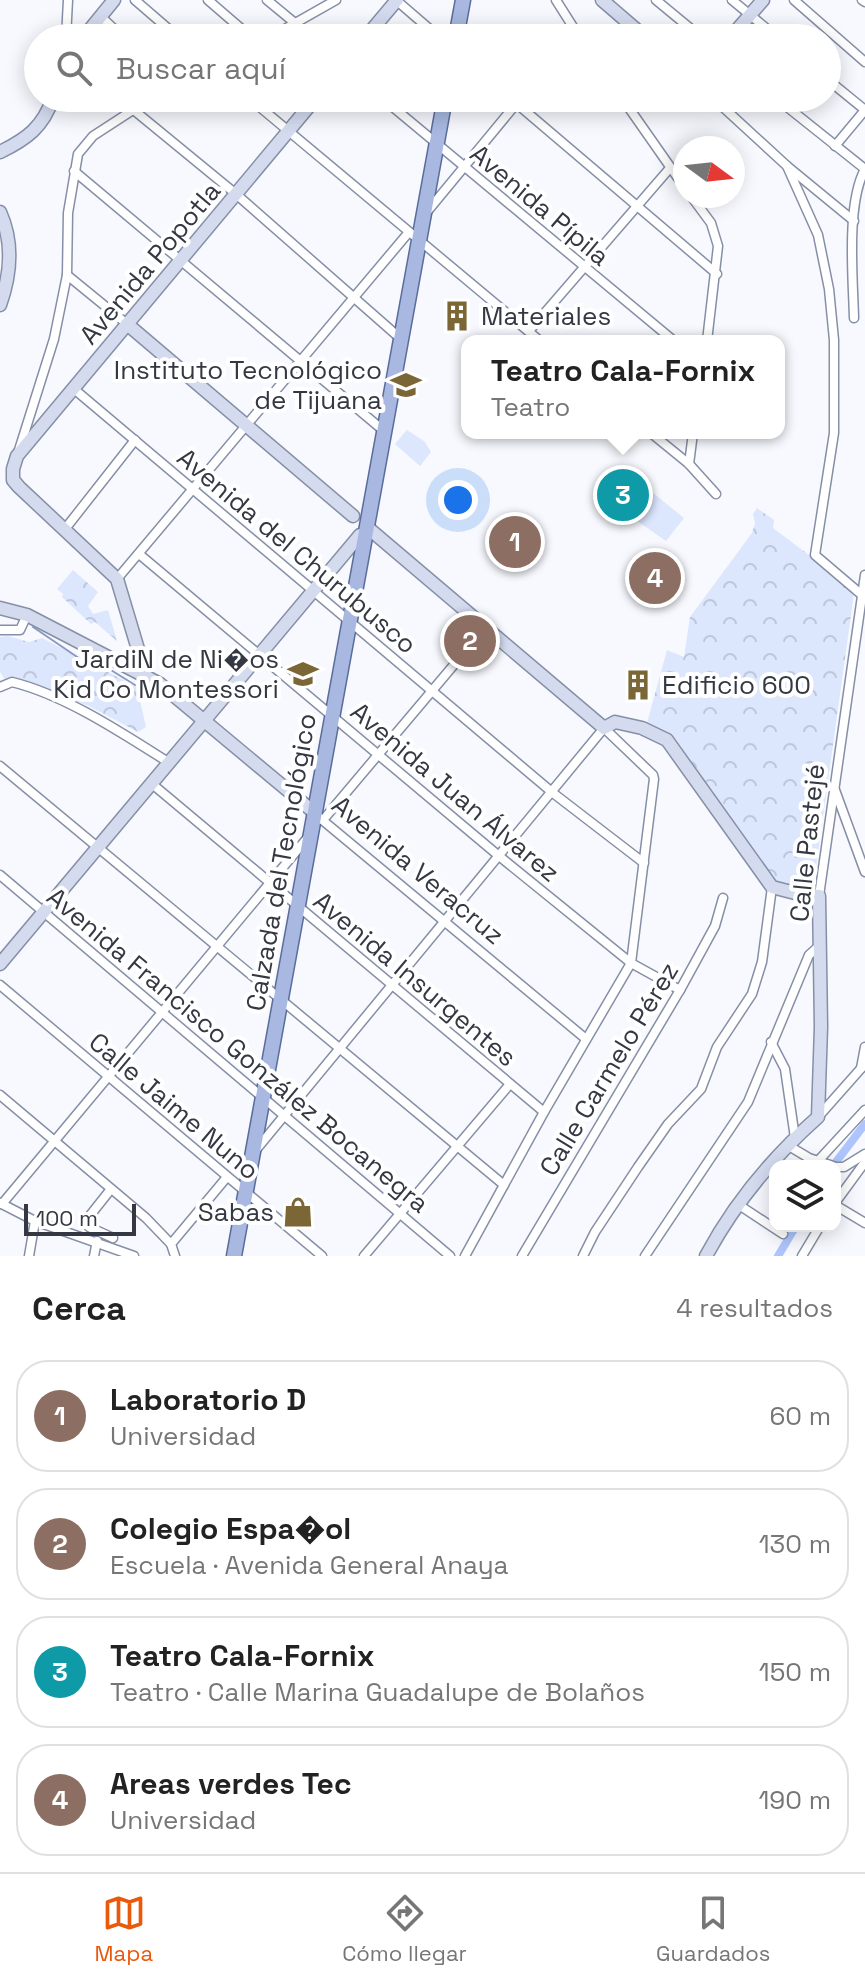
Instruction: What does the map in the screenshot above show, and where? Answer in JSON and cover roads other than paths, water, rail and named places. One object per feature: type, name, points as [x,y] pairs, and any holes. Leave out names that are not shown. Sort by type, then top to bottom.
[{"type":"main road","points":[[459,24],[463,0]]},
{"type":"main road","name":"Calzada del Tecnológico","points":[[234,1256],[311,833],[319,816],[332,716],[363,531],[401,339],[414,236],[423,217],[442,112]]},
{"type":"street","points":[[67,24],[68,0]]},
{"type":"street","points":[[94,24],[114,0]]},
{"type":"street","points":[[135,0],[163,24]]},
{"type":"street","points":[[208,0],[236,24]]},
{"type":"street","points":[[267,0],[295,23],[336,0]]},
{"type":"street","points":[[377,24],[397,0],[424,24]]},
{"type":"street","points":[[556,0],[569,24]]},
{"type":"street","points":[[602,0],[630,24]]},
{"type":"street","points":[[656,0],[685,24]]},
{"type":"street","points":[[732,0],[761,24]]},
{"type":"street","points":[[742,24],[763,0]]},
{"type":"street","points":[[794,0],[821,24]]},
{"type":"street","points":[[100,16],[109,24]]},
{"type":"street","points":[[841,41],[865,62]]},
{"type":"street","points":[[835,146],[865,110],[841,90]]},
{"type":"street","points":[[0,152],[32,135],[47,112]]},
{"type":"street","points":[[130,112],[88,140],[80,150],[68,213],[67,275],[54,339],[13,469],[6,478],[117,579],[146,676]]},
{"type":"street","points":[[135,112],[236,194],[401,339]]},
{"type":"street","points":[[265,112],[533,335]]},
{"type":"street","name":"Avenida Popotla","points":[[17,456],[305,112]]},
{"type":"street","name":"Avenida Pípila","points":[[398,112],[667,335]]},
{"type":"street","points":[[423,217],[507,112]]},
{"type":"street","points":[[530,112],[717,274]]},
{"type":"street","points":[[632,112],[673,172]]},
{"type":"street","points":[[728,112],[854,221]]},
{"type":"street","points":[[793,112],[865,169],[857,189],[854,221],[854,318]]},
{"type":"street","points":[[787,166],[818,235],[829,289],[834,340],[834,433],[815,555],[862,595]]},
{"type":"street","points":[[529,331],[670,168]]},
{"type":"street","points":[[74,171],[384,431]]},
{"type":"street","points":[[700,208],[711,223],[718,246],[708,335]]},
{"type":"street","points":[[0,212],[7,229],[10,252],[8,277],[0,305]]},
{"type":"street","points":[[117,579],[301,360],[414,236]]},
{"type":"street","points":[[67,275],[353,516],[363,531],[604,728],[653,775],[631,963],[465,1256]]},
{"type":"street","name":"Avenida del Churubusco","points":[[74,389],[553,793],[644,863]]},
{"type":"street","points":[[658,439],[689,464],[716,494]]},
{"type":"street","points":[[689,464],[692,439]]},
{"type":"street","points":[[65,529],[135,440]]},
{"type":"street","points":[[0,964],[363,531]]},
{"type":"street","name":"Avenida Juan Álvarez","points":[[139,554],[631,963],[680,990]]},
{"type":"street","name":"Calle Pastejé","points":[[818,1117],[821,1027],[819,896],[865,575]]},
{"type":"street","name":"Avenida Veracruz","points":[[0,608],[27,615],[160,684],[586,1039]]},
{"type":"street","points":[[0,630],[20,630],[27,615]]},
{"type":"street","points":[[319,816],[378,755],[485,628]]},
{"type":"street","points":[[0,687],[14,682],[38,692],[97,719],[168,762]]},
{"type":"street","points":[[252,1154],[604,728],[615,722],[642,728],[667,740],[772,887],[819,896]]},
{"type":"street","points":[[0,766],[504,1185]]},
{"type":"street","name":"Avenida Insurgentes","points":[[151,783],[544,1112]]},
{"type":"street","points":[[834,786],[865,872]]},
{"type":"street","points":[[134,1256],[35,1221],[1,1203],[311,833]]},
{"type":"street","name":"Avenida Francisco González Bocanegra","points":[[0,875],[450,1256]]},
{"type":"street","points":[[583,1256],[595,1232],[668,1124],[701,1089],[717,1047],[752,994],[762,962],[772,887]]},
{"type":"street","name":"Calle Carmelo Pérez","points":[[522,1256],[680,990],[715,926],[723,898]]},
{"type":"street","points":[[645,1256],[748,1102],[809,955],[819,946]]},
{"type":"street","name":"Calle Jaime Nuno","points":[[0,985],[322,1256]]},
{"type":"street","points":[[771,1042],[785,1069],[792,1142]]},
{"type":"street","points":[[710,1255],[739,1205],[863,1066],[865,1047]]},
{"type":"street","points":[[364,1256],[510,1084]]},
{"type":"street","points":[[0,1095],[171,1244],[175,1256]]},
{"type":"street","points":[[830,1160],[865,1110]]},
{"type":"street","points":[[792,1142],[819,1160]]},
{"type":"street","points":[[841,1167],[865,1154]]},
{"type":"street","points":[[841,1196],[865,1162]]},
{"type":"street","points":[[171,1244],[227,1177]]},
{"type":"street","points":[[111,1189],[87,1223],[89,1227],[113,1238]]},
{"type":"street","points":[[739,1205],[769,1223]]},
{"type":"street","points":[[841,1208],[865,1223]]},
{"type":"street","points":[[29,1256],[35,1221]]},
{"type":"street","points":[[802,1256],[816,1232]]},
{"type":"street","points":[[94,1256],[97,1241]]},
{"type":"waterway","points":[[33,627],[89,665],[106,667],[135,685]]},
{"type":"waterway","points":[[838,1160],[865,1124]]},
{"type":"waterway","points":[[778,1256],[792,1232]]},
{"type":"place","name":"Materiales","points":[[457,316]]},
{"type":"place","name":"Instituto Tecnológico de Tijuana","points":[[406,385]]},
{"type":"place","name":"Teatro Cala-Fornix","points":[[623,495]]},
{"type":"place","name":"Laboratorio D","points":[[515,542]]},
{"type":"place","name":"Areas verdes Tec","points":[[655,578]]},
{"type":"place","name":"Colegio Espa�ol","points":[[470,641]]},
{"type":"place","name":"JardiN de Ni�os Kid Co Montessori","points":[[303,674]]},
{"type":"place","name":"Edificio 600","points":[[638,685]]},
{"type":"place","name":"Sabas","points":[[298,1212]]}]
